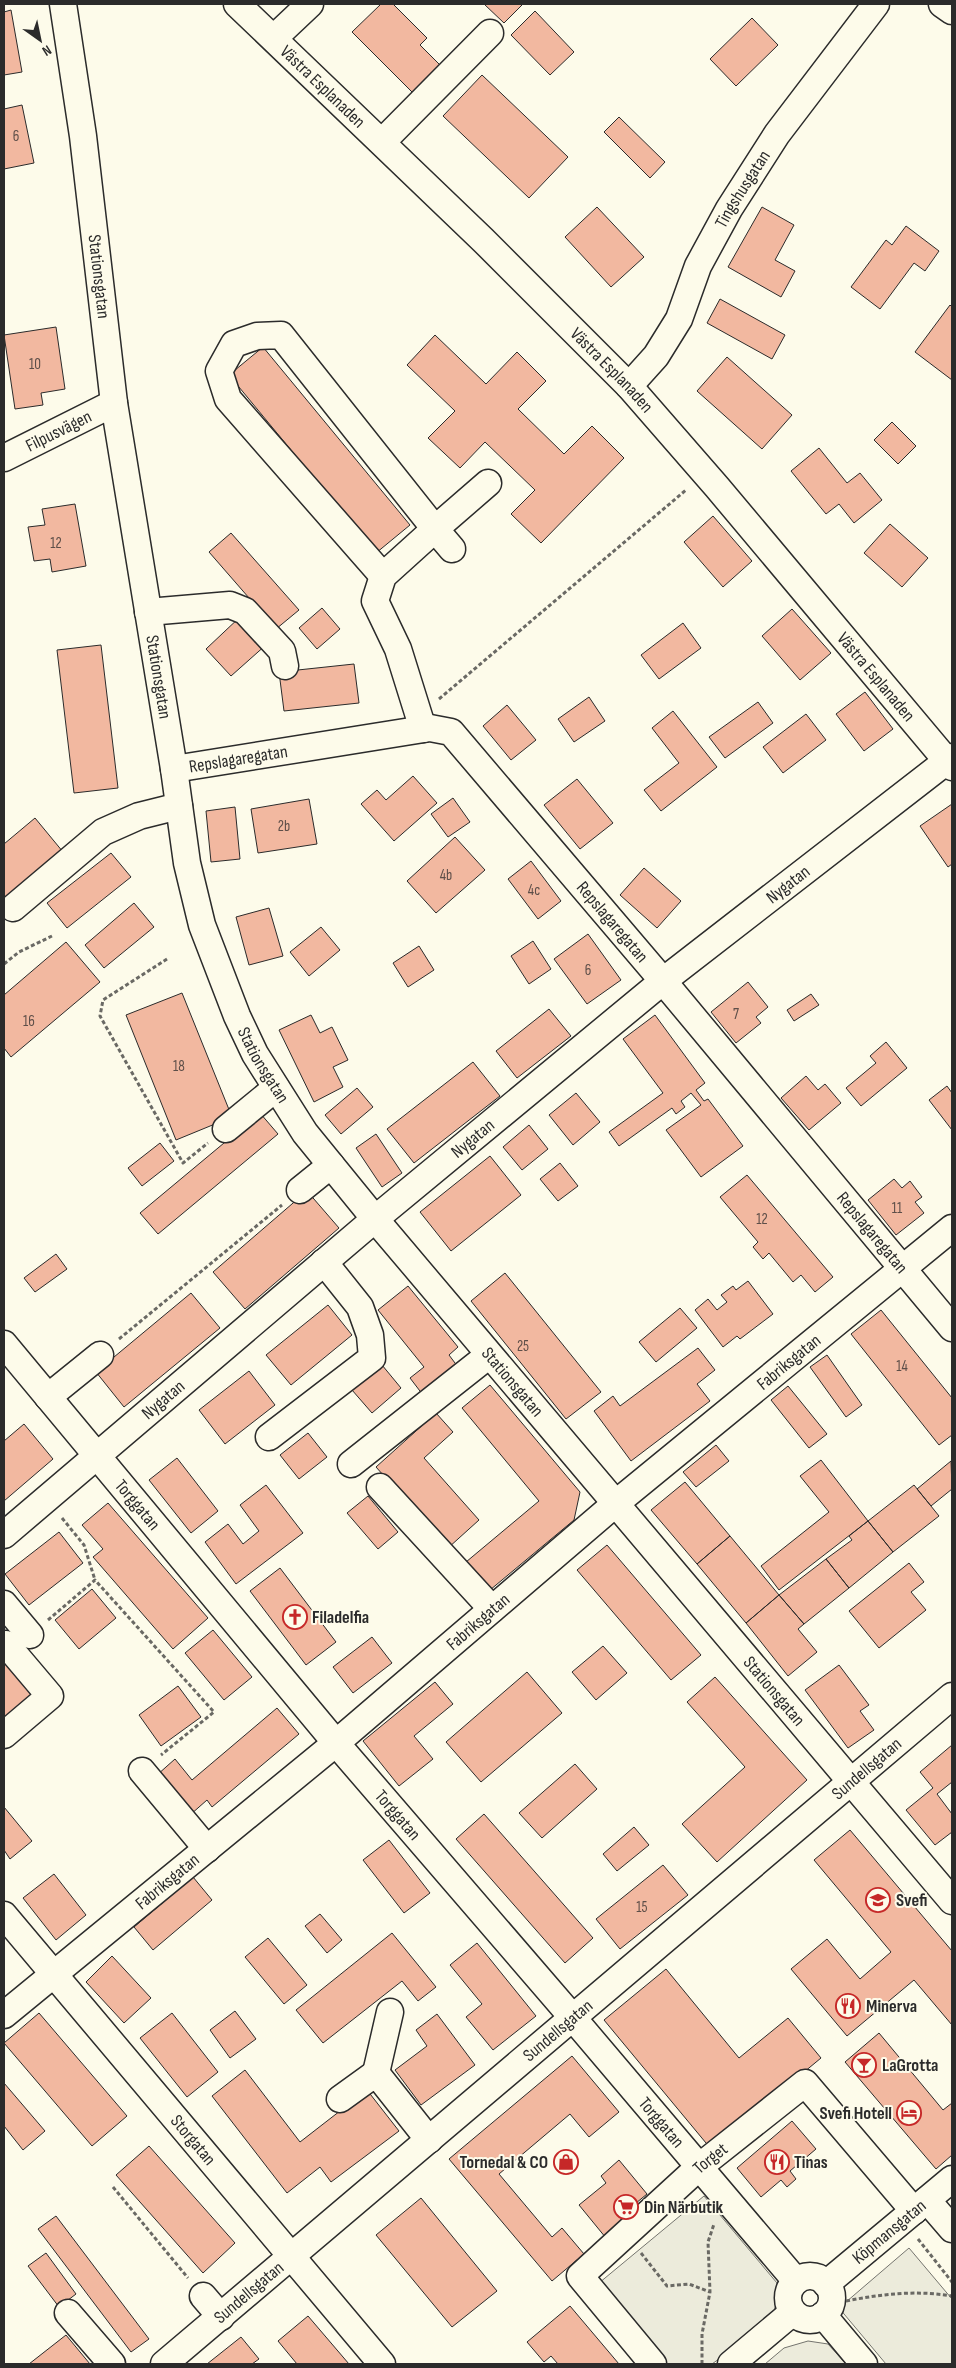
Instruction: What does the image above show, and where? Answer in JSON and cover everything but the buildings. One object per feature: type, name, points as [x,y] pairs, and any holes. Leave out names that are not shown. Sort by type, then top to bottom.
[{"type":"street","name":"Stationsgatan","points":[[63,4],[82,136],[114,403],[174,769],[187,863],[202,925],[237,1016],[255,1054],[276,1088],[305,1133],[331,1166],[615,1504],[852,1780],[952,1901]]},
{"type":"street","name":"Västra Esplanaden","points":[[237,4],[382,142],[629,386],[951,761]]},
{"type":"street","points":[[274,38],[310,4]]},
{"type":"street","name":"Tingshusgatan","points":[[629,386],[656,356],[679,319],[703,258],[729,209],[777,134],[876,4]]},
{"type":"street","points":[[942,4],[952,12]]},
{"type":"street","points":[[382,142],[490,33]]},
{"type":"street","points":[[383,576],[228,399],[219,371],[234,344],[257,336],[281,335],[452,549]]},
{"type":"street","name":"Filpusvägen","points":[[4,458],[114,403]]},
{"type":"street","points":[[426,729],[398,649],[375,601],[383,576],[488,484]]},
{"type":"street","points":[[148,612],[230,604],[245,611],[282,651],[285,666]]},
{"type":"street","name":"Repslagaregatan","points":[[174,769],[426,729],[451,732],[466,747],[663,981],[952,1328]]},
{"type":"street","name":"Nygatan","points":[[4,1535],[375,1219],[663,981],[951,761]]},
{"type":"street","points":[[13,908],[103,832],[139,816],[179,806]]},
{"type":"street","points":[[226,1129],[276,1088]]},
{"type":"street","points":[[300,1190],[331,1166]]},
{"type":"street","name":"Fabriksgatan","points":[[4,2015],[336,1743],[615,1504],[952,1228]]},
{"type":"street","points":[[269,1438],[372,1358],[370,1335],[360,1307],[324,1262]]},
{"type":"street","name":"Torggatan","points":[[4,1344],[336,1743],[796,2281]]},
{"type":"street","points":[[48,1397],[100,1354]]},
{"type":"street","points":[[351,1464],[489,1354]]},
{"type":"street","points":[[380,1487],[492,1609]]},
{"type":"street","points":[[4,1604],[30,1635]]},
{"type":"street","points":[[4,1646],[6,1644],[50,1696],[4,1735]]},
{"type":"street","name":"Sundellsgatan","points":[[164,2364],[293,2257],[952,1696]]},
{"type":"street","points":[[142,1771],[207,1849]]},
{"type":"street","name":"Storgatan","points":[[4,1915],[382,2364]]},
{"type":"street","points":[[340,2099],[376,2073],[390,2012]]},
{"type":"street","points":[[376,2073],[429,2140]]},
{"type":"street","name":"Torget","points":[[652,2364],[580,2276],[699,2167],[805,2082],[921,2205],[952,2229]]},
{"type":"street","name":"Köpmansgatan","points":[[826,2284],[952,2179]]},
{"type":"street","points":[[809,2276],[816,2277],[826,2284],[832,2297],[828,2310],[824,2315],[810,2320],[803,2319],[793,2312],[788,2298],[789,2292],[796,2281],[809,2276]]},
{"type":"street","points":[[203,2296],[221,2317]]},
{"type":"street","points":[[731,2364],[793,2312]]},
{"type":"street","points":[[68,2313],[112,2364]]},
{"type":"street","points":[[824,2315],[864,2364]]},
{"type":"path","points":[[426,729],[436,701],[706,474]]},
{"type":"path","points":[[4,964],[19,952],[52,936]]},
{"type":"path","points":[[167,959],[103,1000],[100,1016],[183,1163],[226,1129]]},
{"type":"path","points":[[100,1354],[300,1190]]},
{"type":"path","points":[[46,1498],[84,1545],[95,1580],[214,1712],[142,1771]]},
{"type":"path","points":[[30,1635],[95,1580]]},
{"type":"path","points":[[113,2187],[203,2296]]},
{"type":"path","points":[[702,2364],[702,2334],[710,2292],[708,2242],[719,2213],[730,2204]]},
{"type":"path","points":[[891,2230],[904,2246],[916,2237],[952,2282]]},
{"type":"path","points":[[626,2234],[667,2286],[690,2284],[710,2292]]},
{"type":"path","points":[[859,2298],[881,2293],[934,2293],[952,2296]]},
{"type":"shaded area","points":[[704,2196],[777,2283],[776,2304],[771,2321],[712,2364],[667,2364],[599,2283]]},
{"type":"shaded area","points":[[909,2248],[952,2299],[952,2364],[886,2364],[839,2308]]},
{"type":"shaded area","points":[[808,2341],[828,2344],[846,2364],[765,2364],[784,2348]]},
{"type":"place","name":"Filadelfia","points":[[295,1617]]},
{"type":"place","name":"Svefi","points":[[878,1900]]},
{"type":"place","name":"Minerva","points":[[848,2006]]},
{"type":"place","name":"LaGrotta","points":[[864,2065]]},
{"type":"place","name":"Svefi Hotell","points":[[909,2113]]},
{"type":"place","name":"Tornedal & CO","points":[[566,2162]]},
{"type":"place","name":"Tinas","points":[[777,2162]]},
{"type":"place","name":"Din Närbutik","points":[[626,2207]]}]
